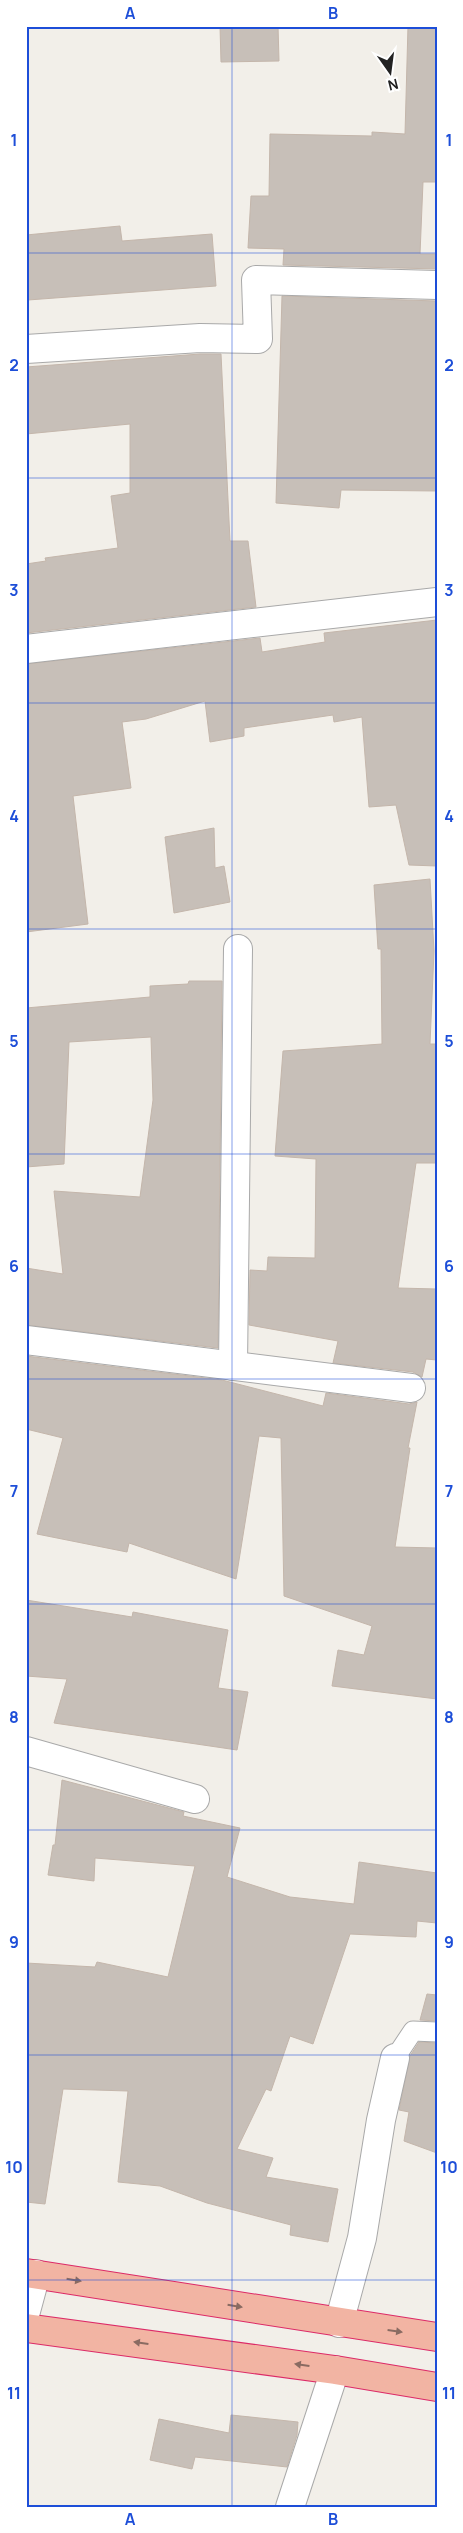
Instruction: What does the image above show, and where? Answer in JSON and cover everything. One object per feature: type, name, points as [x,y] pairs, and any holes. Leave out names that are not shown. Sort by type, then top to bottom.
[{"type":"highway","points":[[31,2273],[437,2337]]},
{"type":"highway","points":[[26,2328],[335,2370],[437,2387]]},
{"type":"street","points":[[26,349],[200,338],[258,339],[256,280],[437,285]]},
{"type":"street","points":[[26,649],[437,602]]},
{"type":"street","points":[[233,1366],[238,949]]},
{"type":"street","points":[[26,1340],[412,1388]]},
{"type":"street","points":[[26,1750],[195,1800]]},
{"type":"street","points":[[339,2323],[362,2238],[381,2120],[395,2058]]},
{"type":"street","points":[[26,2311],[31,2273]]},
{"type":"street","points":[[290,2507],[335,2370]]},
{"type":"lane","points":[[395,2058],[413,2031],[437,2032]]},
{"type":"building","points":[[220,26],[278,26],[279,61],[221,62]]},
{"type":"building","points":[[408,26],[437,26],[437,182],[423,182],[420,254],[437,254],[437,269],[283,265],[284,249],[248,248],[251,196],[269,196],[270,134],[372,136],[372,132],[405,134]]},
{"type":"building","points":[[120,226],[122,241],[212,234],[216,286],[28,300],[26,235]]},
{"type":"building","points":[[282,296],[437,301],[437,491],[341,490],[339,508],[276,503]]},
{"type":"building","points":[[221,354],[230,541],[248,541],[256,607],[26,633],[26,564],[46,561],[45,558],[118,548],[111,496],[130,493],[130,424],[26,434],[26,367]]},
{"type":"building","points":[[437,620],[437,866],[409,865],[396,805],[369,807],[362,717],[334,722],[333,715],[244,728],[244,736],[210,742],[205,701],[146,719],[122,722],[131,788],[73,796],[88,924],[26,932],[26,664],[260,638],[262,652],[325,642],[324,633]]},
{"type":"building","points":[[214,828],[215,868],[224,866],[230,902],[174,913],[165,837]]},
{"type":"building","points":[[430,879],[434,951],[430,1044],[437,1044],[437,1163],[416,1163],[398,1288],[437,1289],[437,1360],[426,1359],[422,1377],[413,1372],[333,1363],[338,1341],[249,1325],[250,1270],[267,1271],[268,1257],[315,1258],[316,1159],[275,1156],[283,1051],[382,1044],[381,949],[378,949],[374,885]]},
{"type":"building","points":[[189,981],[222,981],[218,1348],[26,1325],[26,1268],[63,1274],[54,1191],[140,1197],[153,1100],[151,1037],[69,1042],[64,1164],[26,1167],[26,1008],[150,997],[150,986],[188,984]]},
{"type":"building","points":[[26,1356],[222,1380],[323,1406],[326,1393],[409,1404],[417,1402],[408,1448],[410,1448],[395,1547],[437,1548],[437,1699],[332,1686],[338,1650],[364,1655],[372,1626],[284,1596],[281,1438],[259,1436],[236,1579],[129,1543],[127,1552],[37,1534],[63,1438],[26,1429]]},
{"type":"building","points":[[26,1600],[132,1617],[133,1612],[228,1630],[218,1688],[248,1692],[237,1750],[54,1723],[67,1679],[26,1676]]},
{"type":"building","points":[[62,1780],[184,1812],[183,1816],[240,1828],[227,1877],[290,1897],[354,1904],[359,1862],[437,1873],[437,1923],[417,1921],[416,1937],[350,1934],[313,2044],[290,2036],[271,2091],[266,2089],[237,2149],[273,2158],[266,2177],[338,2189],[328,2242],[290,2235],[291,2225],[207,2203],[160,2186],[118,2182],[128,2091],[63,2089],[45,2204],[26,2202],[26,1963],[95,1967],[97,1962],[168,1977],[195,1866],[95,1858],[94,1881],[48,1875],[53,1845],[55,1845]]},
{"type":"building","points":[[427,1994],[437,1995],[437,2021],[420,2020]]},
{"type":"building","points":[[419,2042],[437,2043],[437,2153],[404,2141],[409,2112],[399,2110],[410,2056]]},
{"type":"building","points":[[231,2415],[298,2422],[297,2435],[287,2467],[195,2457],[192,2469],[150,2460],[159,2419],[229,2433]]}]
